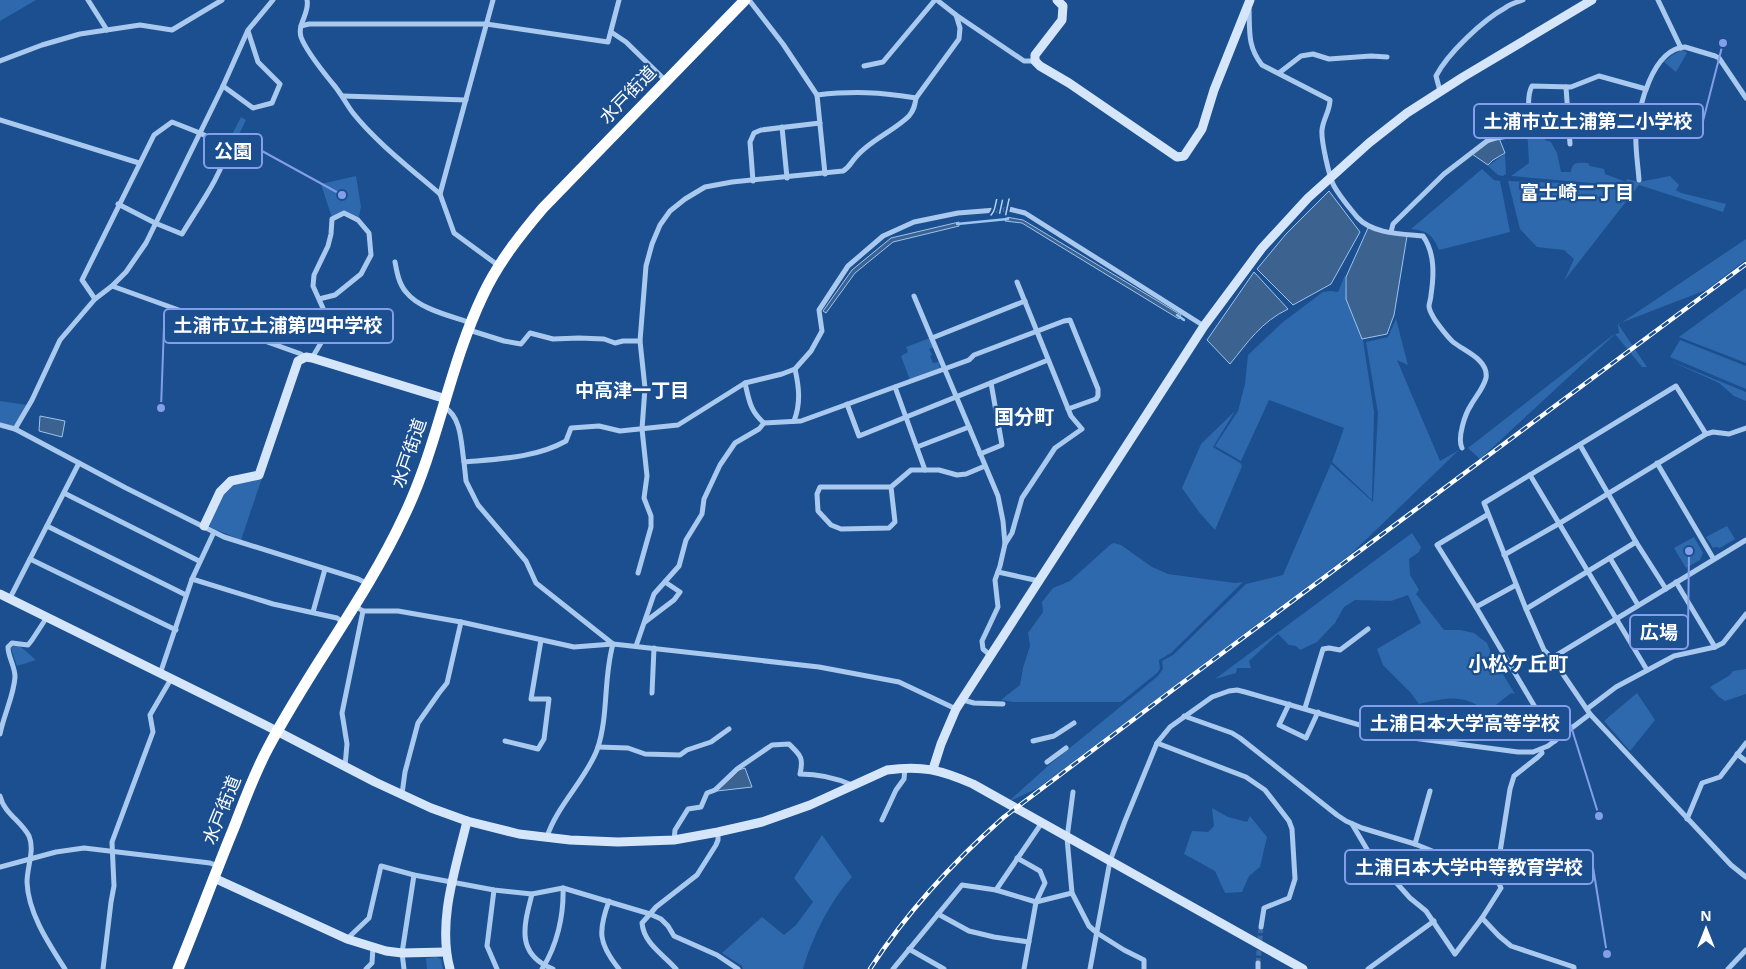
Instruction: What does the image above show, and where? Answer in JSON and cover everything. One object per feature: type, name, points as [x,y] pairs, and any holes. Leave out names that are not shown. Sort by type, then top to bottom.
[{"type":"highway","name":"水戸街道","points":[[178,969],[253,779],[276,731],[344,623],[359,608],[368,584],[391,545],[406,514],[421,476],[470,327],[483,295],[499,266],[521,234],[543,208],[745,0]]},
{"type":"street","points":[[88,0],[107,30]]},
{"type":"street","points":[[0,61],[42,45],[80,34],[140,25],[172,30],[222,0]]},
{"type":"street","points":[[15,429],[32,400],[60,340],[95,299],[126,272],[146,243],[223,86],[248,30],[273,0]]},
{"type":"street","points":[[307,0],[308,10],[301,26],[300,34],[302,40],[322,70],[343,96],[353,113],[392,154],[440,194],[454,233],[499,266]]},
{"type":"street","points":[[440,194],[493,0]]},
{"type":"street","points":[[301,26],[309,24],[486,24],[608,42],[620,0]]},
{"type":"street","points":[[750,0],[783,44],[817,95],[825,174]]},
{"type":"street","points":[[864,66],[883,62],[936,0],[1024,61],[1035,61],[1069,83],[1171,154],[1177,157],[1184,156],[1202,128],[1214,90],[1249,1]]},
{"type":"street","points":[[1035,61],[1035,55],[1062,20],[1063,6],[1057,0]]},
{"type":"street","points":[[1440,91],[1436,76],[1442,64],[1469,35],[1505,8],[1523,0]]},
{"type":"street","points":[[933,769],[941,744],[956,710],[1204,326],[1262,248],[1308,198],[1382,133],[1440,91],[1592,0]]},
{"type":"street","points":[[1658,0],[1681,48]]},
{"type":"street","points":[[1249,1],[1249,37],[1253,50],[1262,65],[1330,100],[1330,108],[1322,126],[1322,136],[1330,178],[1334,187],[1361,222],[1373,228],[1423,236],[1428,243],[1431,252],[1433,279],[1429,308],[1436,322],[1450,340],[1478,359],[1486,370],[1483,387],[1471,404],[1464,422],[1460,444],[1462,448]]},
{"type":"street","points":[[638,573],[651,527],[651,516],[644,498],[647,476],[642,429],[645,388],[640,341],[646,266],[652,244],[660,226],[670,211],[705,187],[732,182],[825,174],[849,168],[855,158],[866,147],[909,116],[915,106],[916,98],[959,39],[960,28],[956,15]]},
{"type":"street","points":[[223,86],[253,108],[272,103],[280,84],[258,62],[248,30]]},
{"type":"street","points":[[611,32],[626,42],[666,81]]},
{"type":"street","points":[[1639,180],[1636,134],[1646,89],[1649,79],[1662,60],[1669,54],[1681,48],[1719,58],[1746,98]]},
{"type":"street","points":[[1279,73],[1301,56],[1313,54],[1329,58],[1388,57]]},
{"type":"street","points":[[1391,232],[1393,224],[1456,164],[1493,138],[1520,132],[1530,113],[1528,95],[1532,86],[1566,87],[1577,85],[1599,76],[1646,89]]},
{"type":"street","points":[[1566,87],[1570,144]]},
{"type":"street","points":[[817,95],[843,92],[883,92],[916,98]]},
{"type":"street","points":[[343,96],[466,100]]},
{"type":"street","points":[[0,120],[139,163]]},
{"type":"street","points":[[95,299],[82,280],[118,204],[154,135],[172,122],[200,133],[227,147],[226,158],[182,234],[118,204]]},
{"type":"street","points":[[753,181],[750,142],[754,133],[761,130],[820,123]]},
{"type":"street","points":[[782,127],[787,178]]},
{"type":"street","points":[[464,462],[506,458],[554,448],[566,441],[571,428],[599,426],[620,431],[678,425],[745,383],[795,369],[812,351],[822,331],[820,310],[848,266],[883,236],[914,222],[958,213],[1009,209],[1026,213],[1204,326]]},
{"type":"street","points":[[204,526],[220,492],[231,481],[259,475],[298,361],[308,358],[331,326],[313,286],[314,275],[328,246],[332,218],[344,212],[358,220],[369,233],[370,255],[361,274],[335,294],[319,299]]},
{"type":"street","points":[[395,262],[398,278],[406,293],[430,309],[504,341],[521,344],[530,333],[553,339],[604,339],[615,343],[640,341]]},
{"type":"street","points":[[991,656],[983,650],[982,641],[998,607],[995,580],[1005,544],[1012,533],[1022,498],[1055,448],[1082,429],[1071,416],[1017,282]]},
{"type":"street","points":[[112,286],[308,358],[445,403],[456,421],[466,482],[478,505],[526,561],[536,583],[613,644]]},
{"type":"street","points":[[914,296],[998,496],[1005,544]]},
{"type":"street","points":[[932,338],[1025,301]]},
{"type":"street","points":[[745,383],[755,416],[764,423],[801,421],[969,360],[974,355],[1070,320],[1098,389],[1098,396],[1096,399],[1068,409]]},
{"type":"street","points":[[847,404],[859,436],[1048,360]]},
{"type":"street","points":[[794,421],[799,409],[799,388],[795,369]]},
{"type":"street","points":[[980,454],[1002,445],[991,383]]},
{"type":"street","points":[[1706,434],[1676,386],[1484,503],[1487,515],[1544,650],[1552,658],[1589,711],[1731,866],[1746,877]]},
{"type":"street","points":[[895,387],[926,470]]},
{"type":"street","points":[[636,646],[654,594],[679,566],[686,540],[702,514],[704,499],[720,465],[734,443],[759,429],[764,423]]},
{"type":"street","points":[[0,425],[15,429],[224,537],[358,579],[368,584]]},
{"type":"street","points":[[917,447],[969,427]]},
{"type":"street","points":[[1504,556],[1706,434],[1713,432],[1729,434],[1746,428]]},
{"type":"street","points":[[1580,445],[1636,542],[1666,589]]},
{"type":"street","points":[[10,598],[79,463]]},
{"type":"street","points":[[1657,463],[1713,558]]},
{"type":"street","points":[[892,487],[895,522],[889,528],[841,529],[831,525],[818,511],[817,494],[820,487],[892,487],[911,470],[939,470],[957,475],[966,474],[985,466]]},
{"type":"street","points":[[1530,475],[1647,670]]},
{"type":"street","points":[[64,493],[199,561]]},
{"type":"street","points":[[1487,515],[1437,545],[1555,741]]},
{"type":"street","points":[[47,526],[186,595]]},
{"type":"street","points":[[160,674],[192,579],[214,532]]},
{"type":"street","points":[[1552,658],[1666,589],[1713,558],[1746,540]]},
{"type":"street","points":[[1526,609],[1636,542]]},
{"type":"street","points":[[30,558],[176,630]]},
{"type":"street","points":[[1610,558],[1638,606]]},
{"type":"street","points":[[313,612],[325,569]]},
{"type":"street","points":[[998,572],[1039,581]]},
{"type":"street","points":[[192,579],[273,604],[337,618],[344,623]]},
{"type":"street","points":[[645,622],[674,600],[680,592],[665,582]]},
{"type":"street","points":[[1676,582],[1715,647]]},
{"type":"street","points":[[1476,607],[1516,585]]},
{"type":"street","points":[[0,594],[431,808],[467,821],[519,834],[590,842],[674,840],[718,832],[780,816],[810,805],[887,770],[905,768],[933,769],[972,784],[1303,969]]},
{"type":"street","points":[[345,766],[347,744],[342,713],[359,608],[398,611],[461,622],[574,648],[613,644],[819,667],[899,682],[956,710]]},
{"type":"street","points":[[1090,969],[1110,862],[1157,743],[1170,727],[1212,697],[1237,690],[1398,736],[1518,752],[1532,752],[1541,750],[1555,741],[1616,687],[1674,656],[1715,647],[1727,639],[1746,614]]},
{"type":"street","points":[[0,734],[9,701],[14,691],[14,665],[8,652],[8,647],[12,643],[28,644],[47,617]]},
{"type":"street","points":[[402,794],[405,772],[418,723],[439,692],[448,683],[461,622]]},
{"type":"street","points":[[1305,708],[1324,649],[1340,650],[1368,629]]},
{"type":"street","points":[[505,741],[538,749],[544,739],[549,699],[531,699],[541,640]]},
{"type":"street","points":[[547,837],[555,820],[596,753],[603,730],[610,656],[613,644]]},
{"type":"street","points":[[652,693],[654,648]]},
{"type":"street","points":[[103,969],[114,891],[112,842],[153,732],[150,715],[171,679]]},
{"type":"street","points":[[963,700],[974,703],[1003,704]]},
{"type":"street","points":[[1289,704],[1279,724],[1306,738],[1318,712]]},
{"type":"street","points":[[1184,716],[1232,732],[1337,815],[1352,824],[1415,844],[1496,877]]},
{"type":"street","points":[[1033,741],[1054,736],[1074,723]]},
{"type":"street","points":[[598,747],[628,748],[645,754],[680,755],[687,750],[711,742],[729,730]]},
{"type":"street","points":[[1157,743],[1246,776],[1265,790],[1290,821],[1295,879],[1292,891],[1289,898],[1264,908],[1261,927]]},
{"type":"street","points":[[1687,819],[1702,783],[1720,777],[1746,743]]},
{"type":"street","points":[[674,840],[675,830],[688,810],[700,807],[707,793],[715,790],[738,769],[772,745],[789,744],[800,755],[803,763],[800,774],[820,775],[841,780],[854,786]]},
{"type":"street","points":[[1047,762],[1066,748]]},
{"type":"street","points":[[1352,824],[1368,851],[1410,898],[1426,911],[1455,954],[1482,918],[1501,888],[1496,877],[1510,789],[1514,776],[1538,757],[1542,753],[1541,750]]},
{"type":"street","points":[[1737,754],[1746,761]]},
{"type":"street","points":[[882,820],[896,790],[904,779],[905,768]]},
{"type":"street","points":[[1415,844],[1430,791]]},
{"type":"street","points":[[1073,792],[1067,838],[1072,893],[1089,926],[1096,933],[1144,960],[1144,969]]},
{"type":"street","points":[[0,799],[9,814],[21,825],[29,837],[30,860],[27,882],[30,898],[42,931],[64,969]]},
{"type":"street","points":[[450,969],[446,952],[446,926],[453,883],[467,821]]},
{"type":"street","points":[[996,890],[1041,824]]},
{"type":"street","points":[[676,969],[643,934],[642,923],[656,907],[697,875],[716,845],[718,832]]},
{"type":"street","points":[[0,866],[56,852],[84,848],[210,863],[219,866]]},
{"type":"street","points":[[1017,858],[1040,870],[1045,883],[1036,902],[1024,969]]},
{"type":"street","points":[[347,939],[369,918],[381,866],[414,875],[494,890],[532,894],[563,888],[609,901],[661,919],[674,936],[716,955],[738,969]]},
{"type":"street","points":[[404,969],[402,953],[414,875]]},
{"type":"street","points":[[214,878],[347,939],[402,953],[446,952]]},
{"type":"street","points":[[893,969],[962,885],[996,890],[1036,902],[1072,893]]},
{"type":"street","points":[[543,967],[561,924],[564,907],[563,888]]},
{"type":"street","points":[[494,890],[487,946],[497,969]]},
{"type":"street","points":[[532,894],[524,927],[524,937],[528,948],[543,967],[553,969]]},
{"type":"street","points":[[609,901],[601,923],[603,942],[610,958],[618,969]]},
{"type":"street","points":[[938,914],[970,931],[1029,942]]},
{"type":"street","points":[[1482,918],[1511,946],[1574,967],[1574,969]]},
{"type":"street","points":[[1368,969],[1434,921]]},
{"type":"street","points":[[366,969],[372,963],[373,947]]},
{"type":"street","points":[[909,949],[944,969]]},
{"type":"street","points":[[1730,969],[1746,950]]},
{"type":"shaded area","points":[[0,0],[36,0],[0,21]]},
{"type":"shaded area","points":[[1681,50],[1687,53],[1676,72],[1664,62]]},
{"type":"shaded area","points":[[241,117],[246,120],[227,159],[228,142]]},
{"type":"shaded area","points":[[1543,127],[1545,140],[1551,142],[1557,153],[1561,172],[1571,172],[1576,163],[1588,163],[1590,166],[1604,169],[1605,174],[1626,182],[1627,179],[1639,182],[1670,176],[1679,185],[1676,190],[1681,193],[1726,204],[1723,212],[1639,185],[1564,281],[1574,259],[1564,250],[1537,247],[1520,229],[1508,181],[1615,185],[1511,176],[1529,163],[1527,128]]},
{"type":"shaded area","points":[[1499,138],[1505,153],[1488,165],[1472,154],[1487,142]]},
{"type":"shaded area","points":[[1505,154],[1506,174],[1503,176],[1498,175],[1488,166]]},
{"type":"shaded area","points":[[1482,169],[1494,180],[1500,181],[1510,232],[1439,250],[1429,234],[1411,229]]},
{"type":"shaded area","points":[[356,176],[361,207],[358,220],[344,212],[332,218],[321,184]]},
{"type":"shaded area","points":[[1329,191],[1360,232],[1331,284],[1293,305],[1257,269],[1286,234]]},
{"type":"shaded area","points":[[1006,217],[1023,220],[1181,315],[1179,319],[1022,223],[1005,221]]},
{"type":"shaded area","points":[[959,222],[959,226],[893,242],[855,273],[826,313],[823,311],[852,270],[891,238]]},
{"type":"shaded area","points":[[1368,228],[1407,236],[1394,315],[1387,334],[1362,339],[1346,299],[1346,277]]},
{"type":"shaded area","points":[[1746,239],[1746,260],[1706,290],[1622,323]]},
{"type":"shaded area","points":[[1254,272],[1288,309],[1263,326],[1230,364],[1207,340]]},
{"type":"shaded area","points":[[1345,275],[1346,299],[1363,340],[1374,412],[1372,500],[1332,462],[1344,428],[1269,400],[1241,461],[1215,446],[1238,411],[1245,384],[1248,355],[1283,322],[1323,292],[1338,292]]},
{"type":"shaded area","points":[[1746,288],[1746,363],[1679,337]]},
{"type":"shaded area","points":[[1396,319],[1408,365],[1397,360],[1440,461],[1459,450],[1351,554],[1038,788],[1008,802],[1049,765],[1158,676],[1163,669],[1162,661],[1173,655],[1246,584],[1283,575],[1331,464],[1373,502],[1378,413],[1366,342],[1388,337]]},
{"type":"shaded area","points":[[1618,325],[1647,367],[1642,367],[1615,334],[1619,333]]},
{"type":"shaded area","points":[[1613,335],[1480,459],[1468,448]]},
{"type":"shaded area","points":[[930,338],[934,347],[929,349],[932,355],[930,356],[933,363],[939,362],[940,368],[910,380],[901,356],[908,352],[906,347]]},
{"type":"shaded area","points":[[1680,340],[1746,366],[1746,389],[1670,357]]},
{"type":"shaded area","points":[[1668,360],[1746,392],[1746,401],[1734,396],[1719,383]]},
{"type":"shaded area","points":[[0,401],[27,405],[14,427],[0,423]]},
{"type":"shaded area","points":[[1235,411],[1213,447],[1242,466],[1215,530],[1182,488],[1201,444]]},
{"type":"shaded area","points":[[40,416],[65,421],[62,437],[39,431]]},
{"type":"shaded area","points":[[262,478],[241,540],[210,527],[218,502],[230,487],[248,480]]},
{"type":"shaded area","points":[[1727,526],[1735,539],[1720,548],[1713,548],[1706,537]]},
{"type":"shaded area","points":[[1412,533],[1421,547],[1419,552],[1409,559],[1410,575],[1419,590],[1416,594],[1444,630],[1460,630],[1474,633],[1487,643],[1493,658],[1515,694],[1511,693],[1487,712],[1470,702],[1455,699],[1419,704],[1410,692],[1383,665],[1377,649],[1421,623],[1408,595],[1391,601],[1355,600],[1344,607],[1335,623],[1317,642],[1300,650],[1296,646],[1289,645],[1278,634],[1249,661],[1251,668],[1237,668],[1236,673],[1215,679]]},
{"type":"shaded area","points":[[1694,537],[1703,553],[1700,560],[1686,568],[1674,548]]},
{"type":"shaded area","points":[[1114,543],[1121,545],[1152,567],[1168,574],[1235,583],[1243,582],[1171,653],[1159,660],[1160,669],[1157,673],[1121,702],[1013,702],[1001,700],[1020,685],[1030,646],[1028,633],[1043,612],[1042,602],[1053,588],[1070,581]]},
{"type":"shaded area","points":[[20,646],[36,660],[17,666],[11,648]]},
{"type":"shaded area","points":[[1746,669],[1746,694],[1725,701],[1710,687],[1730,675],[1733,671]]},
{"type":"shaded area","points":[[1637,693],[1655,720],[1630,751],[1604,721]]},
{"type":"shaded area","points":[[745,768],[752,787],[717,791],[739,770]]},
{"type":"shaded area","points":[[1212,808],[1228,817],[1247,822],[1250,816],[1267,837],[1260,867],[1249,876],[1242,892],[1225,893],[1215,871],[1184,854],[1192,831],[1208,832],[1214,826]]},
{"type":"shaded area","points":[[822,835],[852,877],[829,908],[811,945],[803,969],[743,969],[742,966],[722,953],[762,917],[784,935],[796,925],[813,902],[794,878]]},
{"type":"shaded area","points":[[436,957],[441,959],[443,969],[427,969],[426,958]]},
{"type":"waterway","name":"川","points":[[957,224],[1008,219]]},
{"type":"waterway","name":"川","points":[[1177,315],[1184,320]]},
{"type":"tunnel","points":[[1258,963],[1261,927]]},
{"type":"railway","points":[[870,969],[915,908],[949,870],[1004,817],[1746,264]]},
{"type":"place","name":"土浦市立土浦第二小学校","points":[[1723,43]]},
{"type":"place","name":"公園","points":[[342,195]]},
{"type":"place","name":"土浦市立土浦第四中学校","points":[[161,408]]},
{"type":"place","name":"広場","points":[[1689,551]]},
{"type":"place","name":"土浦日本大学高等学校","points":[[1599,816]]},
{"type":"place","name":"土浦日本大学中等教育学校","points":[[1607,954]]},
{"type":"district","name":"富士崎二丁目","points":[[1577,192]]},
{"type":"district","name":"中高津一丁目","points":[[632,390]]},
{"type":"district","name":"国分町","points":[[1024,417]]},
{"type":"district","name":"小松ケ丘町","points":[[1518,664]]}]
